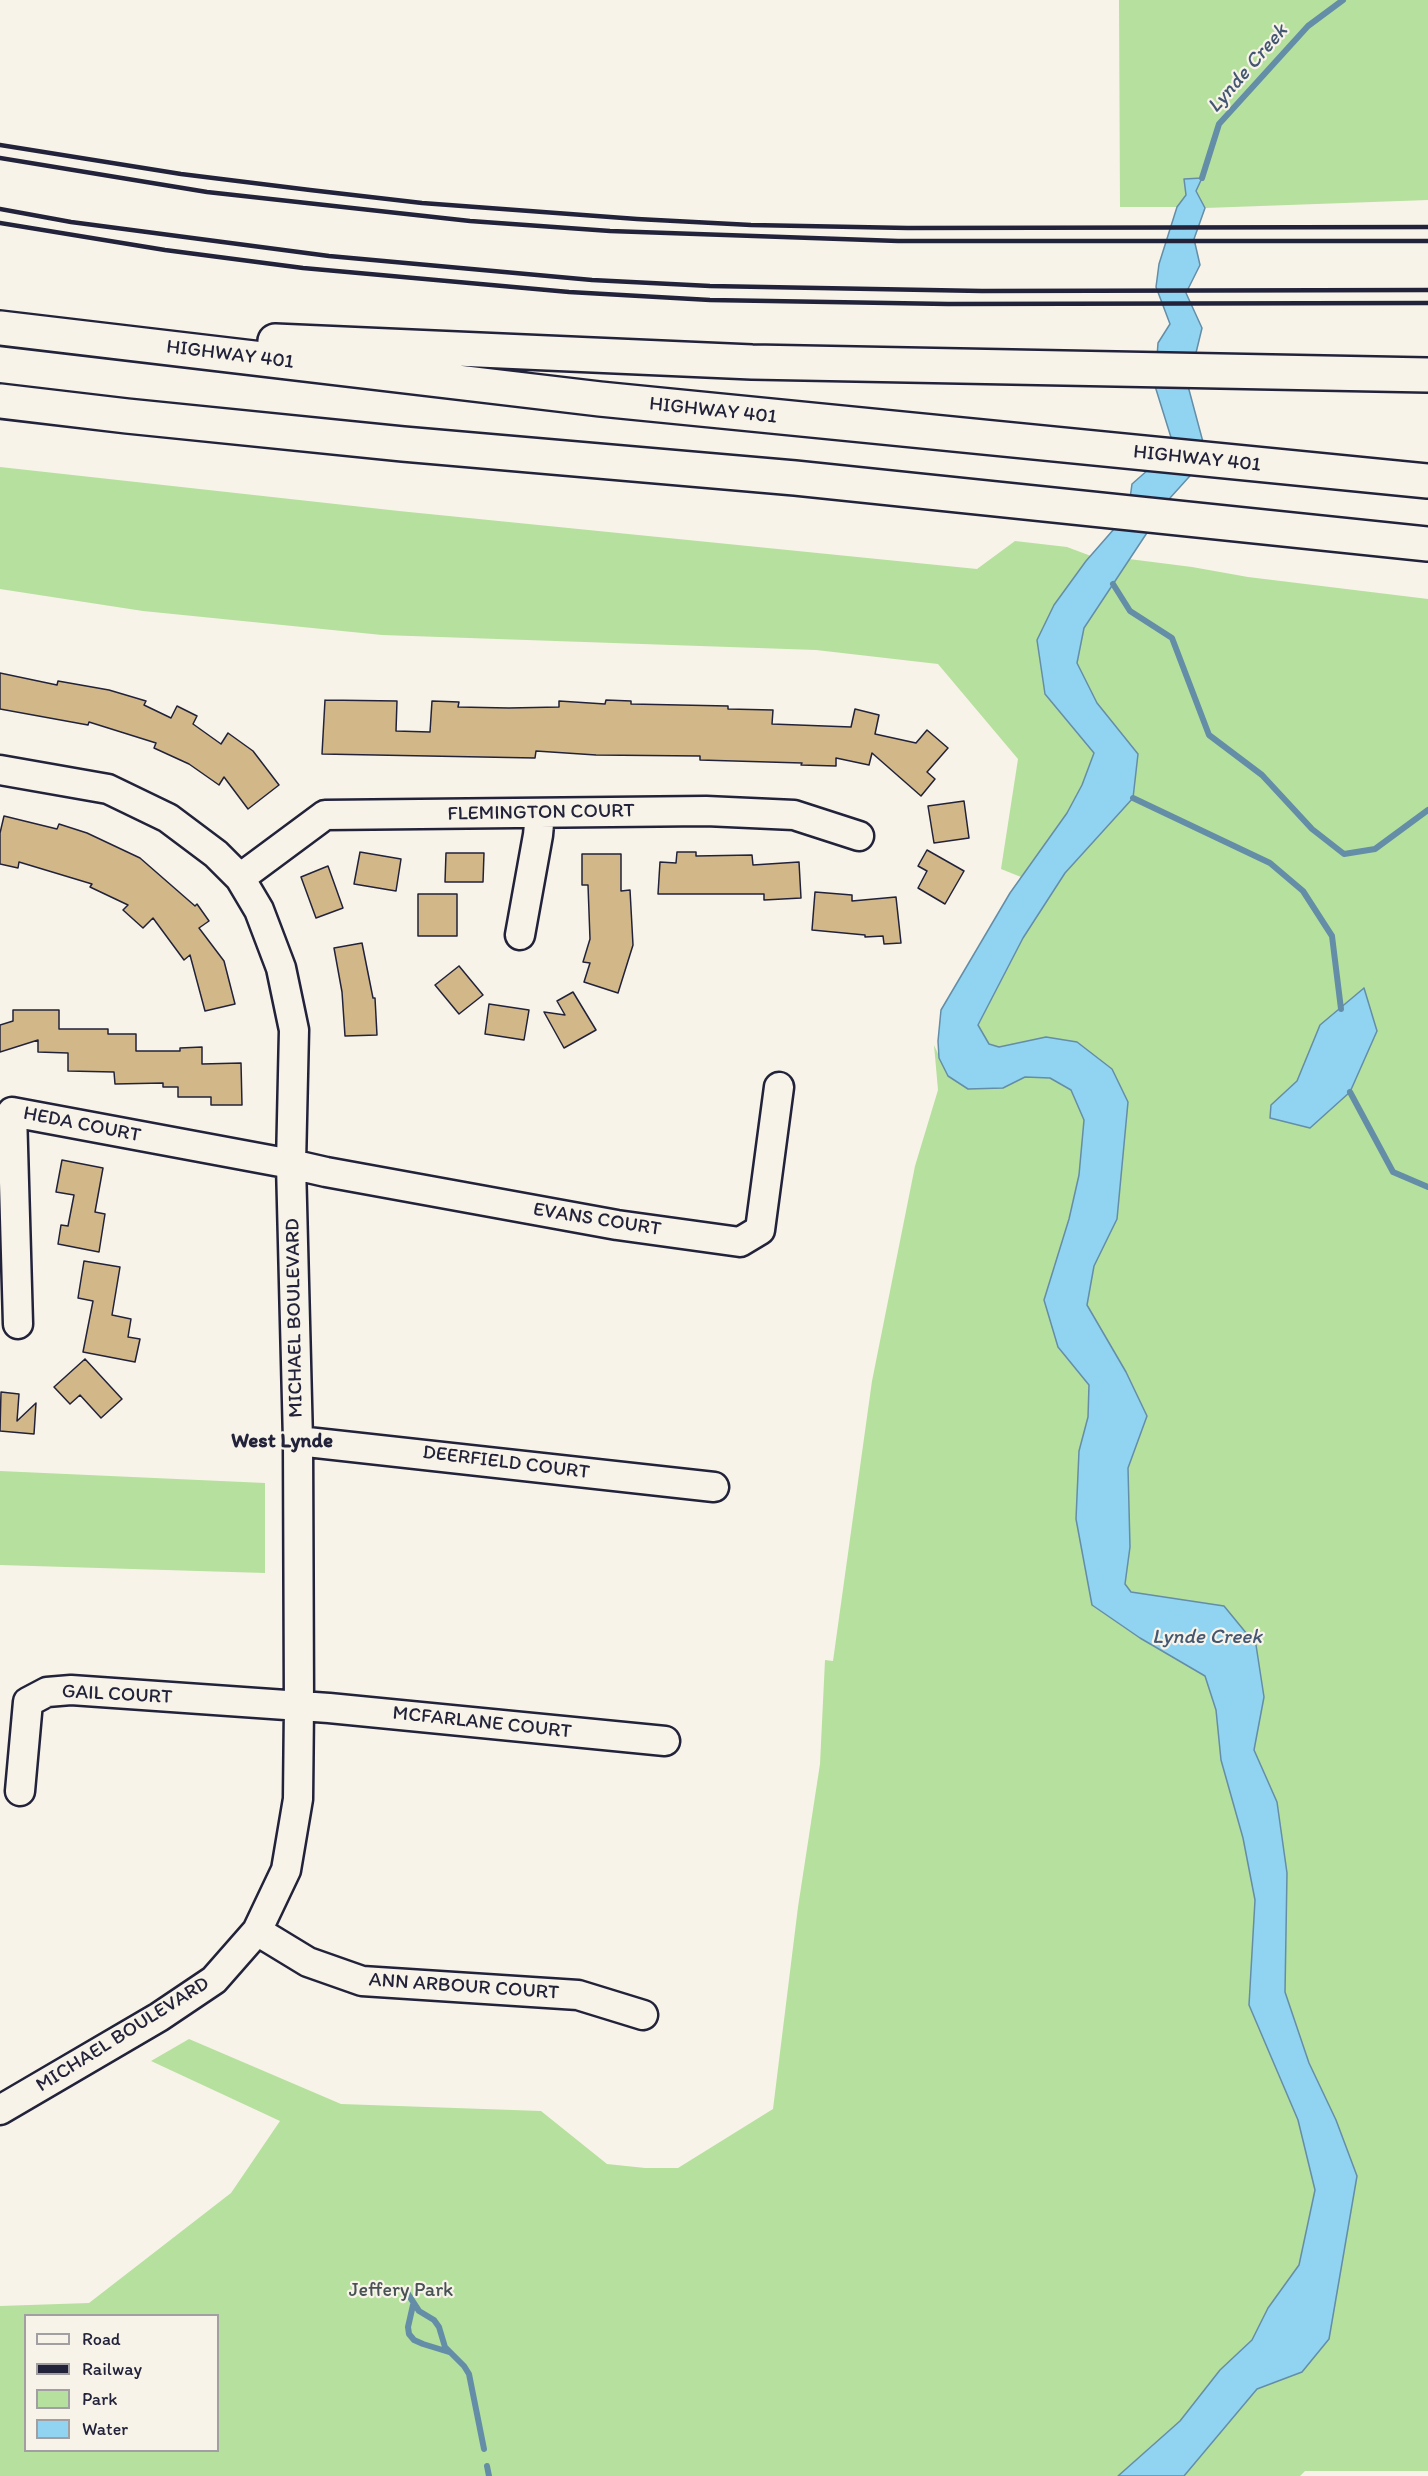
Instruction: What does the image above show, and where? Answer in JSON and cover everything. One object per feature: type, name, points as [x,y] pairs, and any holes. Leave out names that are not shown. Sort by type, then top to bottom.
[{"type":"highway","name":"HIGHWAY 401","points":[[0,328],[600,399],[1428,481]]},
{"type":"highway","points":[[97,339],[251,340],[752,362],[1428,375]]},
{"type":"highway","points":[[0,401],[403,444],[807,479],[1428,544]]},
{"type":"street","name":"MICHAEL BOULEVARD","points":[[0,770],[108,789],[168,818],[216,854],[240,878],[259,910],[281,968],[294,1030],[291,1164],[298,1441],[298,1799],[286,1870],[257,1931],[214,1980],[159,2017],[0,2110]]},
{"type":"street","name":"FLEMINGTON COURT","points":[[240,878],[325,815],[706,811],[794,815],[860,836]]},
{"type":"street","points":[[520,935],[540,813]]},
{"type":"street","name":"EVANS COURT","points":[[291,1164],[617,1225],[740,1242],[760,1230],[779,1087]]},
{"type":"street","name":"HEDA COURT","points":[[18,1324],[12,1112],[291,1164]]},
{"type":"street","name":"DEERFIELD COURT","points":[[298,1441],[714,1487]]},
{"type":"street","name":"GAIL COURT","points":[[20,1791],[28,1701],[47,1692],[71,1690],[298,1706]]},
{"type":"street","name":"MCFARLANE COURT","points":[[298,1706],[665,1741]]},
{"type":"street","name":"ANN ARBOUR COURT","points":[[257,1931],[308,1962],[363,1981],[578,1995],[643,2015]]},
{"type":"green space","points":[[1119,0],[1428,0],[1428,200],[1205,208],[1195,191],[1202,178],[1177,207],[1120,207]]},
{"type":"green space","points":[[0,467],[399,511],[977,569],[1015,541],[1067,547],[1091,556],[1054,605],[1045,694],[1094,753],[1082,785],[1067,813],[1021,877],[1001,869],[1018,759],[938,664],[816,650],[382,635],[143,611],[0,589]]},
{"type":"green space","points":[[1129,559],[1248,577],[1428,599],[1428,2471],[1305,2471],[1300,2476],[1184,2476],[1257,2389],[1302,2372],[1357,2176],[1336,2120],[1309,2063],[1285,1992],[1287,1873],[1277,1802],[1254,1750],[1264,1697],[1131,1592],[1125,1584],[1130,1547],[1128,1468],[1147,1416],[1126,1372],[1087,1305],[1093,1266],[1117,1218],[1128,1102],[1046,1037],[999,1047],[989,1044],[978,1026],[1023,938],[1065,873],[1133,798],[1138,754],[1097,703],[1077,663],[1084,628]]},
{"type":"green space","name":"Jeffery Park","points":[[934,1045],[948,1076],[1003,1088],[1025,1077],[1050,1078],[1071,1089],[1084,1120],[1079,1175],[1069,1219],[1058,1347],[1089,1385],[1088,1417],[1079,1451],[1092,1605],[1140,1638],[1205,1676],[1216,1710],[1221,1760],[1243,1838],[1255,1900],[1249,2005],[1298,2120],[1315,2190],[1299,2265],[1268,2308],[1252,2340],[1220,2370],[1180,2421],[1118,2476],[0,2476],[0,2306],[89,2303],[231,2193],[280,2121],[151,2061],[189,2039],[341,2104],[541,2111],[607,2164],[645,2168],[678,2168],[773,2109],[798,1907],[820,1764],[825,1660],[833,1661],[872,1381],[915,1166],[938,1090]]},
{"type":"green space","points":[[0,1471],[265,1483],[265,1573],[0,1565]]},
{"type":"water","name":"Lynde Creek","points":[[1202,178],[1196,191],[1205,208],[1194,239],[1200,265],[1186,293],[1202,328],[1188,386],[1207,457],[1170,498],[1084,628],[1077,663],[1097,703],[1138,754],[1133,798],[1065,873],[1023,938],[978,1025],[989,1044],[999,1047],[1046,1037],[1077,1042],[1112,1069],[1128,1102],[1117,1219],[1094,1266],[1087,1305],[1126,1372],[1147,1416],[1128,1468],[1130,1547],[1125,1584],[1131,1592],[1224,1606],[1256,1645],[1264,1697],[1254,1750],[1277,1802],[1287,1873],[1285,1992],[1309,2063],[1336,2120],[1357,2176],[1329,2339],[1302,2372],[1257,2389],[1184,2476],[1118,2476],[1180,2421],[1220,2370],[1252,2340],[1268,2308],[1299,2265],[1315,2190],[1298,2120],[1249,2005],[1255,1900],[1243,1838],[1221,1760],[1216,1710],[1205,1676],[1140,1638],[1092,1605],[1076,1519],[1079,1451],[1088,1417],[1089,1385],[1058,1347],[1044,1300],[1069,1219],[1079,1175],[1084,1120],[1071,1090],[1050,1078],[1025,1077],[1003,1088],[968,1089],[948,1076],[939,1058],[938,1041],[941,1010],[1010,893],[1067,813],[1082,785],[1094,753],[1045,694],[1037,640],[1054,605],[1086,561],[1128,513],[1132,484],[1174,447],[1155,386],[1158,343],[1170,324],[1156,287],[1159,264],[1177,207],[1186,195],[1184,179]]},
{"type":"water","points":[[1364,988],[1377,1031],[1350,1092],[1310,1128],[1270,1118],[1271,1105],[1297,1081],[1320,1025]]},
{"type":"building","points":[[0,673],[57,685],[58,681],[109,690],[146,701],[144,705],[171,718],[177,706],[197,716],[193,724],[221,744],[228,733],[253,751],[279,785],[248,809],[224,777],[219,785],[189,764],[154,748],[156,743],[89,722],[88,725],[0,709]]},
{"type":"building","points":[[325,700],[397,701],[396,731],[430,732],[432,701],[459,702],[458,707],[509,708],[559,707],[559,701],[605,704],[606,700],[631,701],[631,704],[728,706],[728,709],[773,710],[772,724],[851,727],[855,709],[879,715],[875,734],[916,743],[927,730],[948,748],[927,772],[935,779],[921,796],[872,753],[869,765],[836,758],[836,766],[700,760],[700,756],[596,755],[536,751],[535,758],[322,754]]},
{"type":"building","points":[[964,801],[969,838],[934,843],[928,806]]},
{"type":"building","points":[[4,816],[57,829],[59,824],[87,833],[140,858],[195,906],[197,904],[209,921],[199,928],[224,961],[235,1004],[205,1011],[190,955],[184,960],[153,918],[143,928],[123,910],[128,905],[90,887],[92,884],[19,862],[18,868],[0,864],[0,833]]},
{"type":"building","points":[[927,850],[964,871],[945,904],[918,888],[927,871],[918,866]]},
{"type":"building","points":[[360,852],[401,859],[396,891],[354,884]]},
{"type":"building","points":[[677,852],[696,852],[696,856],[752,855],[753,865],[799,862],[801,898],[764,900],[764,894],[658,894],[660,862],[676,863]]},
{"type":"building","points":[[446,853],[484,853],[483,882],[445,882]]},
{"type":"building","points":[[582,854],[621,854],[621,891],[630,890],[633,945],[618,993],[584,982],[590,963],[583,962],[590,939],[588,885],[582,885]]},
{"type":"building","points":[[328,866],[343,908],[316,918],[301,877]]},
{"type":"building","points":[[815,892],[852,895],[852,901],[896,897],[901,943],[884,944],[883,936],[865,937],[865,935],[812,930]]},
{"type":"building","points":[[418,894],[457,894],[457,936],[418,936]]},
{"type":"building","points":[[362,943],[373,998],[375,998],[377,1035],[345,1036],[342,992],[334,948]]},
{"type":"building","points":[[459,966],[483,995],[459,1014],[435,985]]},
{"type":"building","points":[[573,992],[596,1030],[564,1048],[544,1012],[565,1015],[557,1001]]},
{"type":"building","points":[[489,1004],[529,1010],[524,1040],[485,1034]]},
{"type":"building","points":[[13,1010],[59,1010],[59,1029],[108,1029],[108,1034],[136,1034],[136,1051],[180,1051],[180,1048],[202,1047],[202,1064],[241,1063],[242,1105],[211,1105],[211,1097],[178,1097],[178,1087],[163,1087],[163,1083],[115,1084],[114,1072],[68,1071],[68,1053],[38,1052],[38,1040],[0,1052],[0,1025],[13,1021]]},
{"type":"building","points":[[62,1160],[103,1168],[95,1212],[105,1214],[99,1252],[58,1244],[61,1225],[68,1226],[74,1195],[56,1192]]},
{"type":"building","points":[[84,1261],[120,1267],[112,1315],[131,1319],[128,1337],[140,1339],[135,1362],[83,1352],[93,1301],[78,1298]]},
{"type":"building","points":[[85,1359],[122,1399],[101,1418],[80,1395],[70,1404],[54,1387]]},
{"type":"building","points":[[1,1392],[19,1394],[17,1421],[36,1403],[34,1434],[0,1431]]},
{"type":"waterway","name":"Lynde Creek","points":[[1202,178],[1219,124],[1308,26],[1343,0]]},
{"type":"waterway","points":[[1113,584],[1130,611],[1172,638],[1209,735],[1262,775],[1312,829],[1344,854],[1375,849],[1428,810]]},
{"type":"waterway","points":[[1133,798],[1270,863],[1303,891],[1332,936],[1341,1009]]},
{"type":"waterway","points":[[1350,1092],[1393,1172],[1428,1187]]},
{"type":"waterway","points":[[408,2294],[419,2311],[434,2320],[439,2327],[445,2347],[469,2374],[484,2449]]},
{"type":"waterway","points":[[413,2305],[408,2327],[409,2334],[414,2340],[449,2352]]},
{"type":"waterway","points":[[487,2466],[489,2476]]},
{"type":"railway","points":[[0,145],[181,174],[310,190],[422,203],[637,219],[751,225],[908,228],[1428,227]]},
{"type":"railway","points":[[0,158],[207,192],[470,221],[610,231],[898,241],[1428,241]]},
{"type":"railway","points":[[0,209],[71,222],[329,256],[592,280],[710,286],[982,291],[1428,290]]},
{"type":"railway","points":[[0,223],[165,250],[303,268],[569,292],[710,300],[948,304],[1428,303]]},
{"type":"district","name":"West Lynde","points":[[282,1442]]}]
